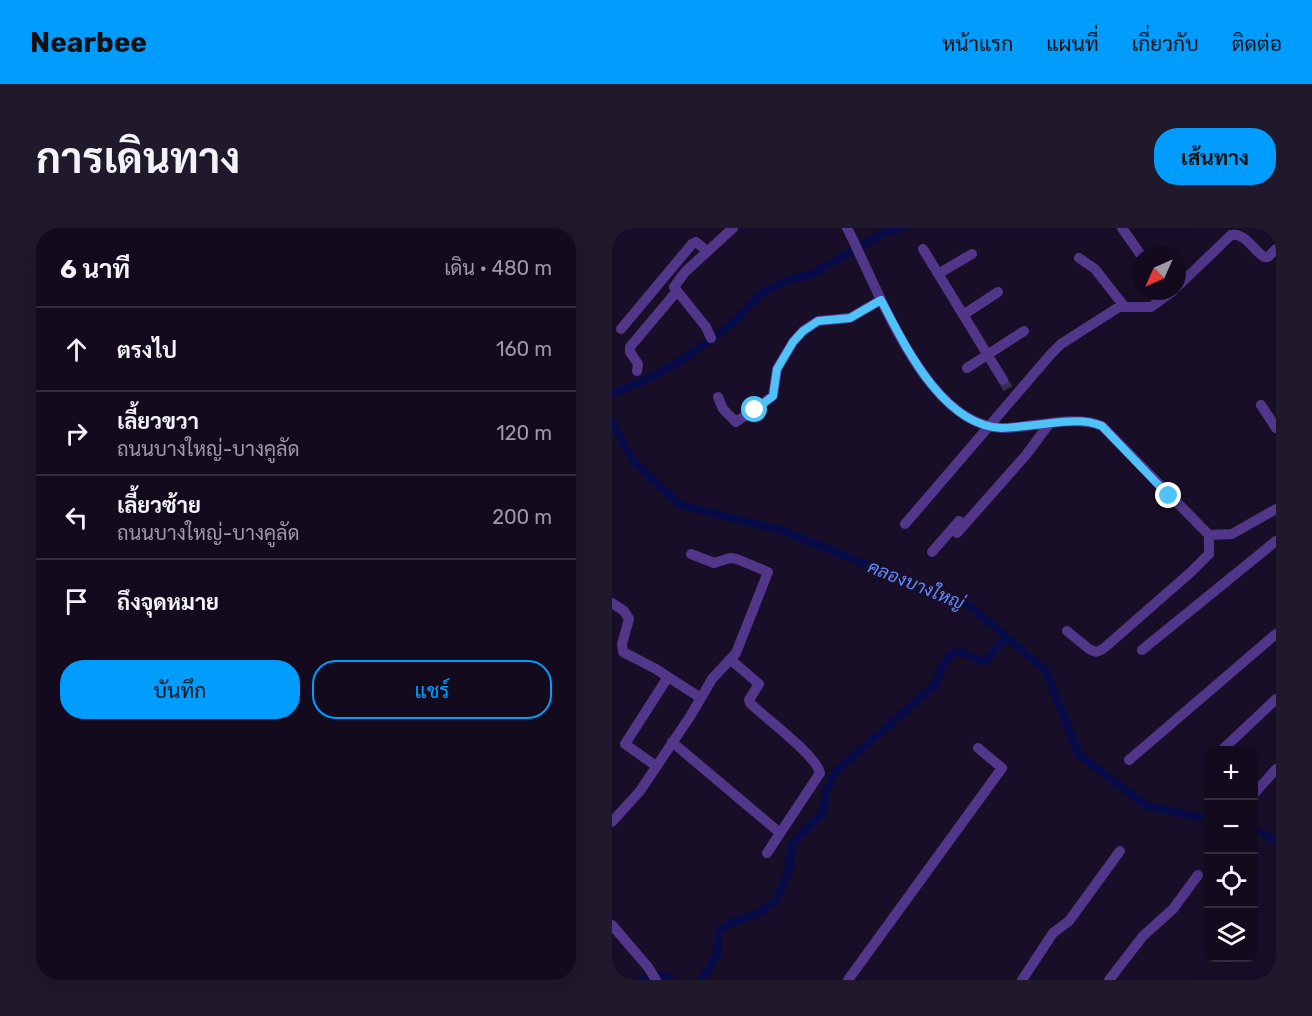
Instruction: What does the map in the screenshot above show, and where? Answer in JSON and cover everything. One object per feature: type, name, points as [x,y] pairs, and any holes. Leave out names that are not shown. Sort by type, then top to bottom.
[{"type":"street","points":[[711,338],[706,327],[676,291],[675,284],[733,228]]},
{"type":"street","points":[[847,228],[894,325],[931,384],[953,407],[966,416],[989,426],[1001,428],[1085,422],[1102,426],[1209,535],[1209,554],[1103,649],[1096,652],[1089,649],[1067,631]]},
{"type":"street","points":[[1122,228],[1135,246]]},
{"type":"street","points":[[1186,277],[1231,234],[1236,233],[1242,236],[1264,257],[1268,257],[1276,249]]},
{"type":"street","points":[[621,329],[692,244],[696,242],[707,251]]},
{"type":"street","points":[[923,249],[1003,380]]},
{"type":"street","points":[[938,274],[972,254]]},
{"type":"street","points":[[1079,258],[1095,269],[1124,306]]},
{"type":"street","points":[[637,371],[638,364],[630,352],[630,347],[676,291]]},
{"type":"street","points":[[963,315],[998,292]]},
{"type":"street","points":[[718,397],[723,409],[736,422],[773,396],[777,369],[793,342],[811,324],[818,321],[850,318],[881,300]]},
{"type":"street","points":[[905,524],[989,426],[1012,394],[1061,344],[1119,307],[1151,307],[1160,300]]},
{"type":"street","points":[[967,368],[1024,331]]},
{"type":"street","points":[[1261,405],[1276,428]]},
{"type":"street","points":[[957,533],[1026,455],[1049,424]]},
{"type":"street","points":[[932,552],[999,475],[1006,478]]},
{"type":"street","points":[[1209,535],[1232,534],[1276,509]]},
{"type":"street","points":[[1142,650],[1276,541]]},
{"type":"street","points":[[612,822],[640,791],[712,679],[731,660],[742,641],[768,572],[737,559],[730,558],[714,563],[691,554]]},
{"type":"street","points":[[612,603],[624,611],[629,619],[622,644],[623,652],[656,669],[701,698]]},
{"type":"street","points":[[1129,760],[1276,634]]},
{"type":"street","points":[[731,660],[759,684],[749,700],[750,703],[791,740],[819,768],[820,773],[766,853]]},
{"type":"street","points":[[656,766],[625,744],[668,677]]},
{"type":"street","points":[[1226,746],[1276,699]]},
{"type":"street","points":[[672,742],[780,833]]},
{"type":"street","points":[[848,980],[1002,768],[978,748]]},
{"type":"street","points":[[1258,789],[1276,769]]},
{"type":"street","points":[[1022,980],[1053,933],[1073,916],[1120,851]]},
{"type":"street","points":[[1109,980],[1143,936],[1173,909],[1198,875]]},
{"type":"street","points":[[612,925],[648,967],[656,980]]},
{"type":"waterway","points":[[612,394],[654,376],[688,356],[734,322],[760,294],[790,279],[812,274],[884,233],[903,228]]},
{"type":"waterway","name":"คลองบางใหญ่","points":[[612,421],[633,461],[680,505],[781,530],[970,606],[1046,671],[1079,755],[1147,806],[1204,818]]},
{"type":"waterway","points":[[701,980],[717,955],[719,931],[728,924],[759,913],[775,902],[789,869],[792,843],[822,814],[827,789],[834,773],[935,685],[942,666],[952,653],[961,652],[984,662],[1006,637]]},
{"type":"waterway","name":"คลองบางใหญ่","points":[[1258,831],[1276,841]]},
{"type":"waterway","points":[[640,980],[664,975],[672,980]]},
{"type":"tunnel","points":[[1003,380],[1009,391]]},
{"type":"route","points":[[755,410],[773,396],[777,369],[793,342],[811,324],[818,321],[850,318],[881,300],[931,384],[953,407],[966,416],[977,422],[1001,428],[1079,422],[1102,426],[1169,496]]}]
